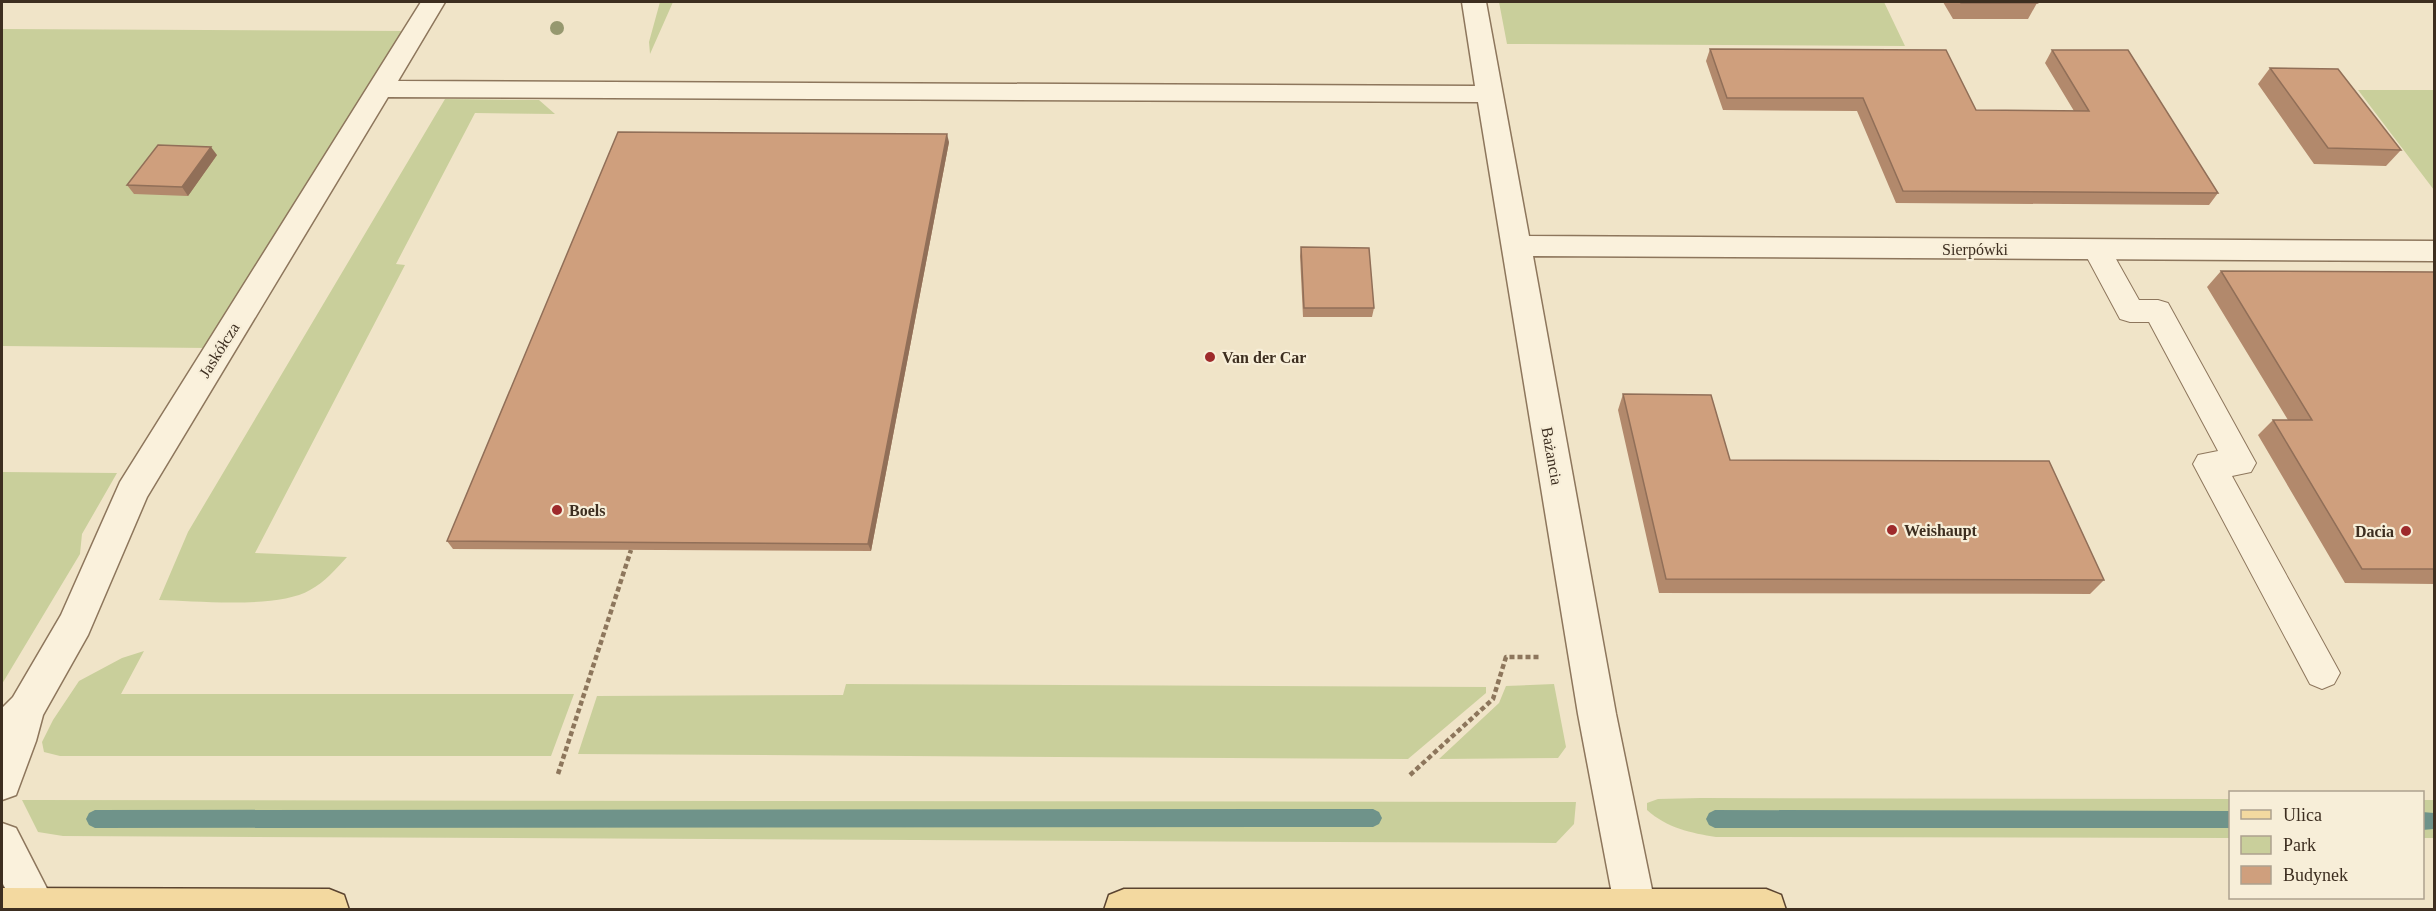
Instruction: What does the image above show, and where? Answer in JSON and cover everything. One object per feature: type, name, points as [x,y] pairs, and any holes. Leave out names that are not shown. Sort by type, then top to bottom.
[{"type":"main road","points":[[2,909],[330,909]]},
{"type":"main road","points":[[1124,909],[1766,909]]},
{"type":"street","name":"Jaskółcza","points":[[2,782],[17,741],[14,722],[75,624],[132,492],[433,2]]},
{"type":"street","name":"Bażancia","points":[[1473,2],[1597,714],[1635,909]]},
{"type":"street","points":[[381,89],[1488,94]]},
{"type":"street","name":"Sierpówki","points":[[1516,246],[2434,251]]},
{"type":"street","points":[[2,842],[38,909]]},
{"type":"lane","points":[[2097,250],[2130,310],[2158,311],[2240,463],[2209,464],[2322,673]]},
{"type":"path","points":[[558,774],[630,550]]},
{"type":"path","points":[[1410,775],[1493,699],[1506,657],[1543,657],[1541,645]]},
{"type":"green space","points":[[660,2],[673,2],[650,54],[649,42]]},
{"type":"green space","points":[[1499,2],[1884,2],[1905,46],[1507,44]]},
{"type":"green space","points":[[2,29],[406,31],[209,348],[2,346]]},
{"type":"green space","points":[[2358,90],[2434,90],[2434,190]]},
{"type":"green space","points":[[445,99],[539,100],[555,114],[475,113],[396,264],[405,265],[255,553],[347,557],[321,583],[296,596],[258,602],[159,600],[188,532]]},
{"type":"green space","points":[[2,472],[117,473],[82,534],[80,554],[2,684]]},
{"type":"green space","points":[[144,651],[121,694],[574,694],[551,756],[60,756],[44,752],[42,742],[53,720],[79,681],[122,658]]},
{"type":"green space","points":[[846,684],[1486,687],[1486,693],[1408,759],[578,754],[597,696],[843,695]]},
{"type":"green space","points":[[1554,684],[1566,747],[1558,758],[1439,759],[1499,703],[1506,686]]},
{"type":"green space","points":[[1658,799],[2229,799],[2229,838],[1716,837],[1688,831],[1655,816],[1647,810],[1647,803]]},
{"type":"green space","points":[[22,800],[1576,802],[1574,824],[1556,843],[63,836],[38,832]]},
{"type":"green space","points":[[2424,800],[2434,800],[2434,838],[2424,838]]},
{"type":"building","points":[[2036,2],[2037,3],[1961,3]]},
{"type":"building","points":[[1710,49],[1946,50],[1976,110],[2089,111],[2052,50],[2128,50],[2218,193],[1903,191],[1863,98],[1727,98]]},
{"type":"building","points":[[2270,68],[2338,69],[2401,150],[2328,148]]},
{"type":"building","points":[[618,132],[947,134],[868,544],[447,541]]},
{"type":"building","points":[[158,145],[211,147],[182,187],[127,185]]},
{"type":"building","points":[[1301,247],[1369,248],[1374,308],[1304,308]]},
{"type":"building","points":[[2221,271],[2434,272],[2434,569],[2362,569],[2273,420],[2312,420]]},
{"type":"building","points":[[1623,394],[1711,395],[1730,460],[2049,461],[2104,580],[1666,579]]},
{"type":"waterway","points":[[95,819],[1373,818]]},
{"type":"waterway","points":[[1715,819],[2229,820]]},
{"type":"waterway","points":[[2424,821],[2434,821]]},
{"type":"place","name":"Van der Car","points":[[1210,357]]},
{"type":"place","name":"Boels","points":[[557,510]]},
{"type":"place","name":"Weishaupt","points":[[1892,530]]},
{"type":"place","name":"Dacia","points":[[2406,531]]}]
